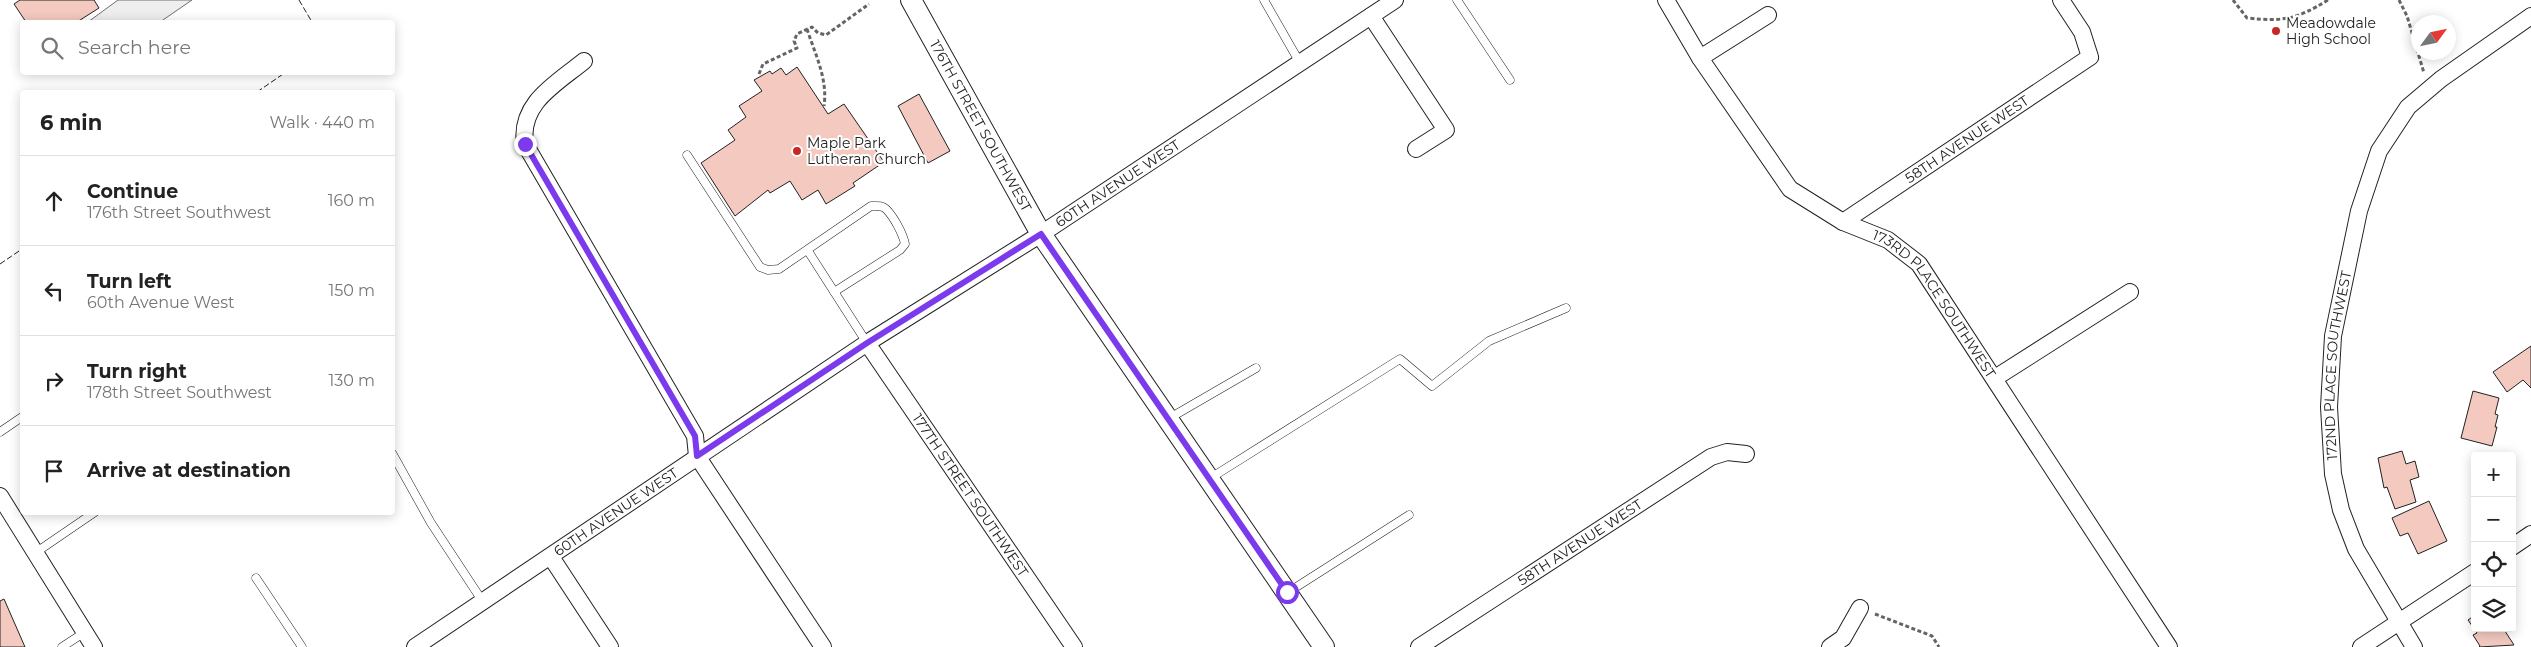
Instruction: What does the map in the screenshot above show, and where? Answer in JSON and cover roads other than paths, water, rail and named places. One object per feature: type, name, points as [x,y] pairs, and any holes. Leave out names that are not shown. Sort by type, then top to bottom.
[{"type":"street","name":"176TH STREET SOUTHWEST","points":[[911,0],[1041,234],[1324,647]]},
{"type":"street","name":"60TH AVENUE WEST","points":[[415,647],[867,343],[1041,234],[1395,0]]},
{"type":"street","name":"173RD PLACE SOUTHWEST","points":[[1666,0],[1700,58],[1790,189],[1843,222],[1888,240],[1920,264],[2169,647]]},
{"type":"street","name":"58TH AVENUE WEST","points":[[1843,222],[2090,57],[2082,32],[2061,0]]},
{"type":"street","points":[[1700,58],[1768,15]]},
{"type":"street","points":[[1371,16],[1446,130],[1416,149]]},
{"type":"street","name":"172ND PLACE SOUTHWEST","points":[[2414,647],[2398,623],[2356,548],[2341,510],[2332,474],[2329,407],[2333,336],[2358,210],[2379,151],[2408,107],[2433,86],[2531,16]]},
{"type":"street","points":[[584,61],[533,106],[523,130],[525,144],[695,436],[697,456],[824,647]]},
{"type":"street","points":[[1995,378],[2130,292]]},
{"type":"street","name":"177TH STREET SOUTHWEST","points":[[867,343],[1074,647]]},
{"type":"street","name":"58TH AVENUE WEST","points":[[1419,647],[1711,456],[1727,452],[1746,454]]},
{"type":"street","points":[[0,496],[94,647]]},
{"type":"street","points":[[2516,544],[2531,534]]},
{"type":"street","points":[[551,557],[610,647]]},
{"type":"street","points":[[2361,647],[2471,575]]},
{"type":"street","points":[[1830,647],[1844,638],[1860,608]]},
{"type":"lane","points":[[1264,0],[1300,63]]},
{"type":"lane","points":[[1457,0],[1510,80]]},
{"type":"lane","points":[[687,155],[760,267],[768,270],[779,269],[808,251],[871,206],[886,208],[904,238],[905,244],[900,250],[834,292]]},
{"type":"lane","points":[[808,251],[867,343]]},
{"type":"lane","points":[[1209,479],[1400,359],[1432,386],[1489,341],[1566,308]]},
{"type":"lane","points":[[1168,419],[1256,368]]},
{"type":"lane","points":[[0,432],[20,418]]},
{"type":"lane","points":[[395,458],[431,523],[483,602]]},
{"type":"lane","points":[[35,553],[90,515]]},
{"type":"lane","points":[[1287,592],[1409,515]]},
{"type":"lane","points":[[256,578],[302,647]]},
{"type":"lane","points":[[62,647],[85,632]]},
{"type":"place","name":"Meadowdale High School","points":[[2276,31]]},
{"type":"place","name":"Maple Park Lutheran Church","points":[[797,151]]}]
